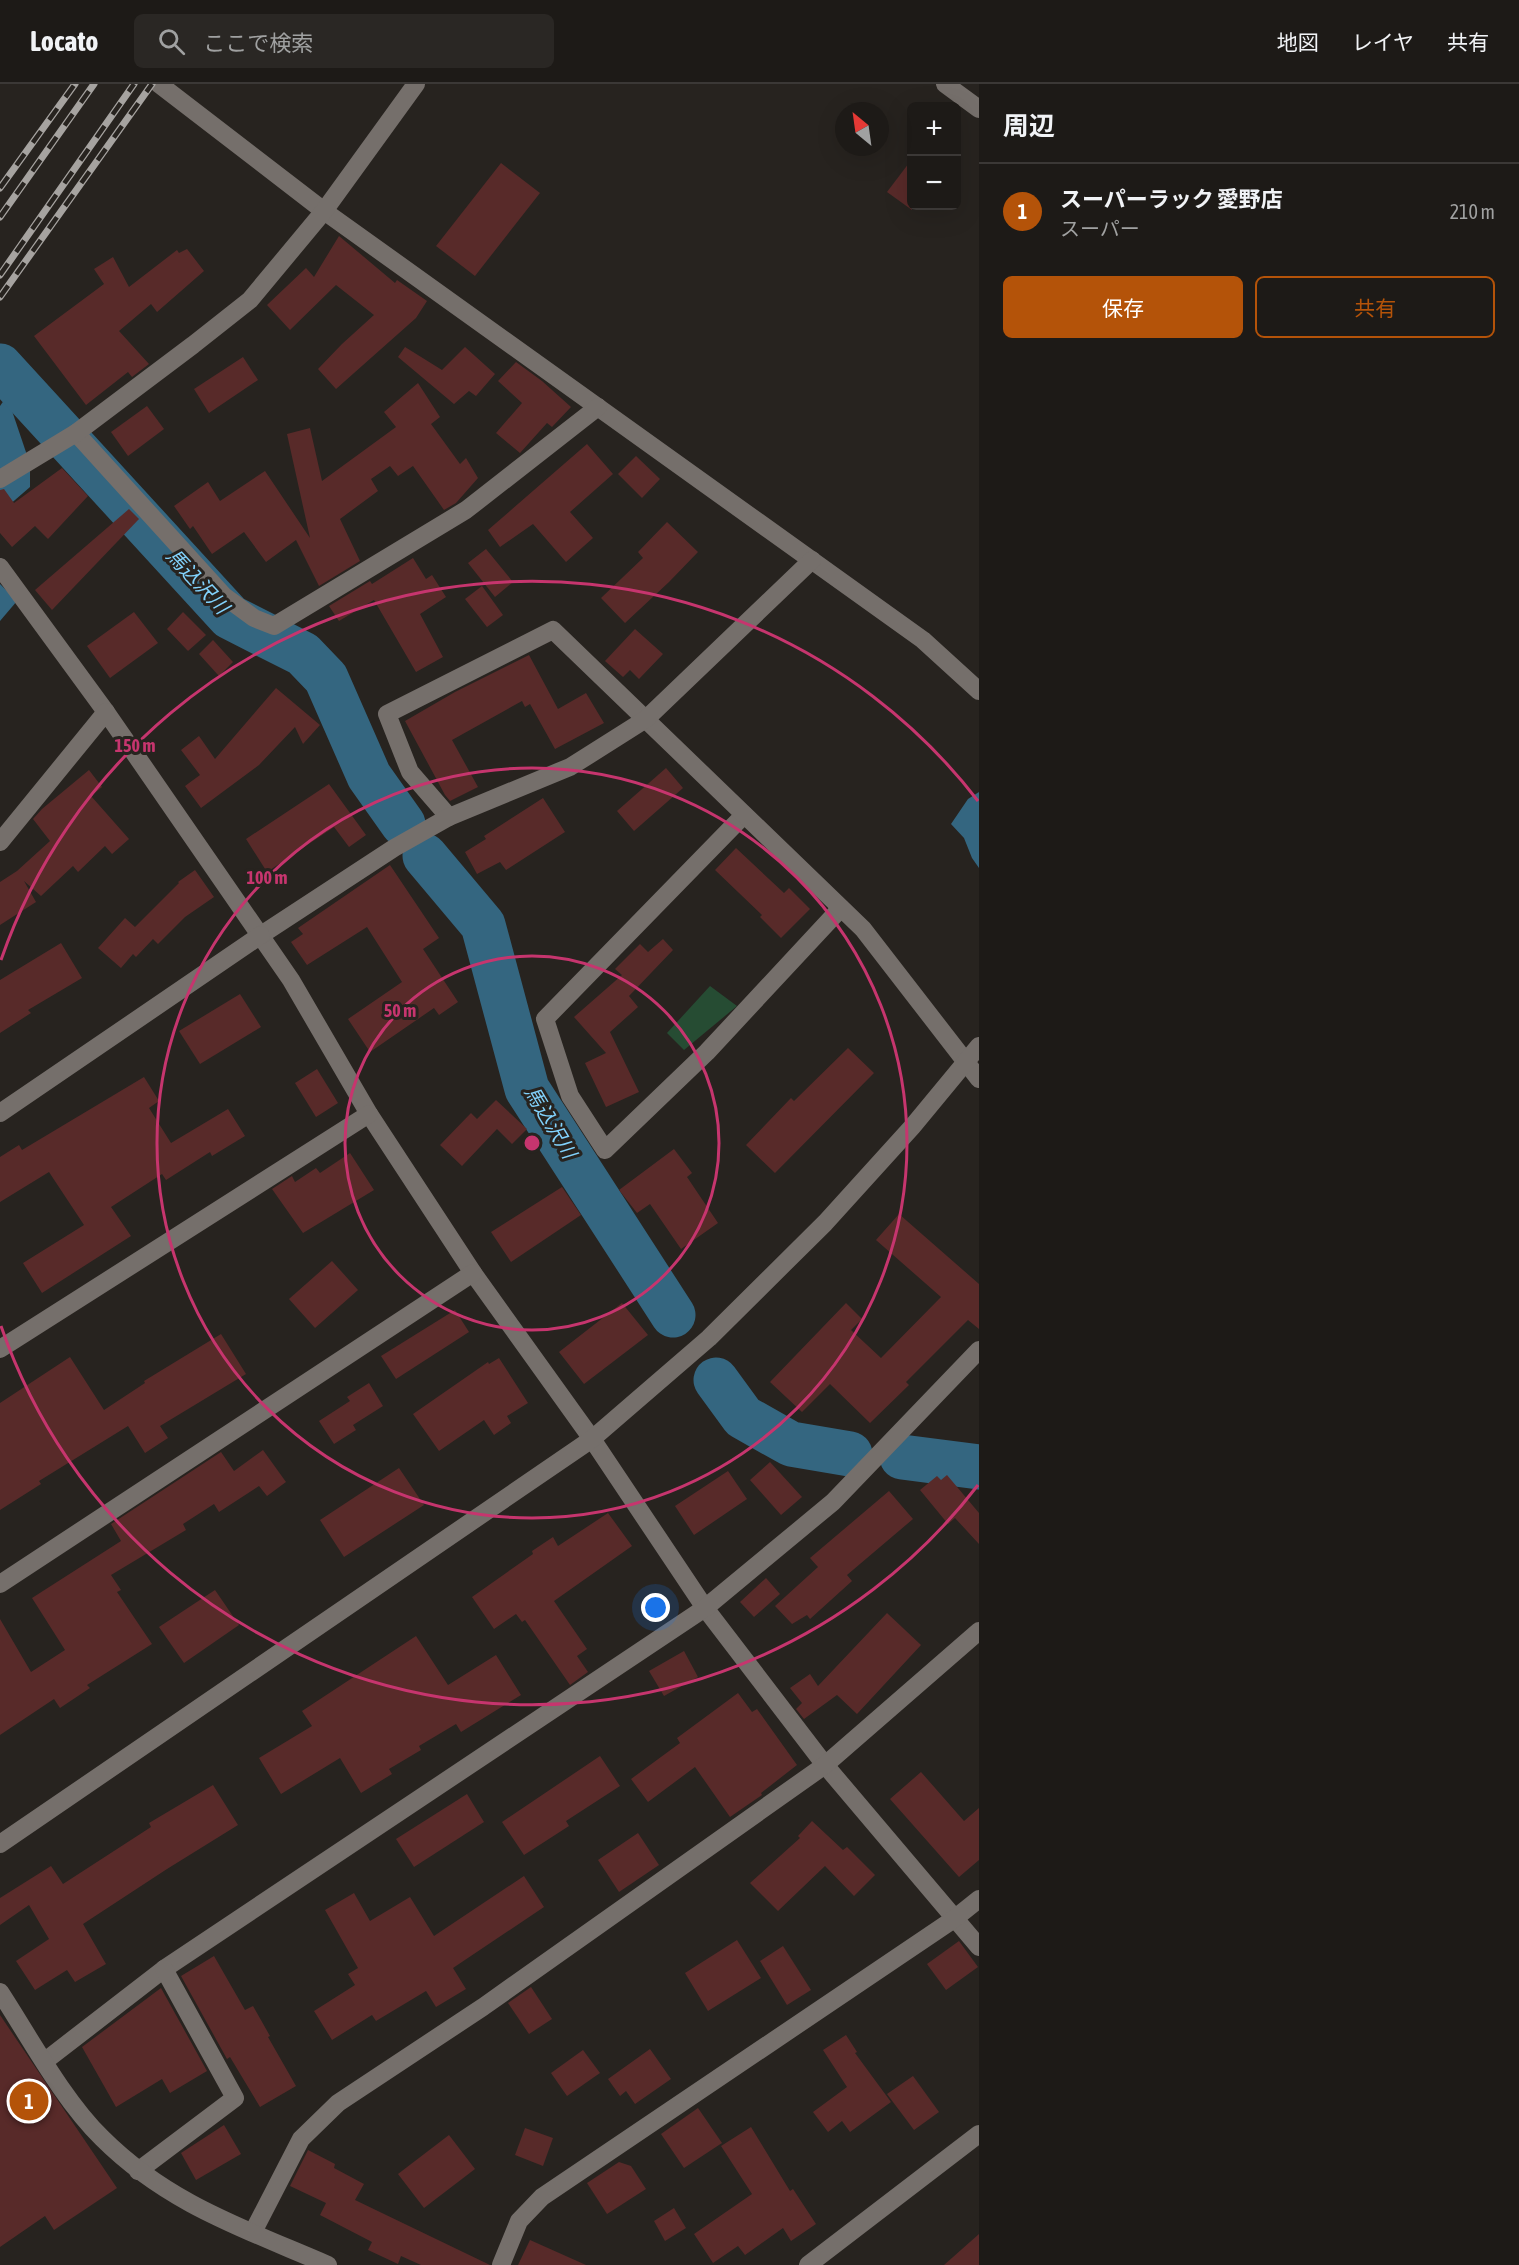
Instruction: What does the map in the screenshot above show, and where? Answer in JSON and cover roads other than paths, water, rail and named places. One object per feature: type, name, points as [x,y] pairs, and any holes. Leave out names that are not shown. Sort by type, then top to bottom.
[{"type":"street","points":[[159,84],[324,211],[923,640],[979,691]]},
{"type":"street","points":[[0,479],[75,433],[250,300],[324,211],[416,84]]},
{"type":"street","points":[[945,84],[979,109]]},
{"type":"street","points":[[75,433],[224,596],[254,618],[273,626],[466,510],[598,407]]},
{"type":"street","points":[[0,1113],[261,935],[394,848],[449,817],[570,767],[646,719],[812,560]]},
{"type":"street","points":[[0,567],[106,712],[261,935],[291,980],[369,1114],[473,1273],[592,1439],[705,1608],[825,1766],[979,1947]]},
{"type":"street","points":[[449,817],[410,772],[387,714],[553,630],[863,929],[979,1078]]},
{"type":"street","points":[[0,842],[106,712]]},
{"type":"street","points":[[744,815],[545,1019],[570,1096],[605,1150],[707,1052],[841,908]]},
{"type":"street","points":[[0,1844],[592,1439],[709,1338],[825,1223],[979,1046]]},
{"type":"street","points":[[0,1349],[369,1114]]},
{"type":"street","points":[[0,1584],[473,1273]]},
{"type":"street","points":[[45,2061],[164,1969],[705,1608],[833,1502],[979,1350]]},
{"type":"street","points":[[253,2232],[301,2139],[338,2103],[483,2007],[825,1766],[979,1631]]},
{"type":"street","points":[[501,2265],[519,2221],[542,2197],[954,1919],[979,1899]]},
{"type":"street","points":[[138,2171],[235,2098],[164,1969]]},
{"type":"street","points":[[0,1992],[71,2101],[100,2137],[138,2171],[178,2198],[215,2217],[328,2265]]},
{"type":"street","points":[[807,2265],[979,2134]]},
{"type":"water","points":[[7,396],[30,464],[30,487],[0,513],[0,406]]},
{"type":"water","points":[[0,584],[17,601],[0,621]]},
{"type":"water","points":[[979,792],[979,868],[964,838],[951,824],[968,799]]},
{"type":"waterway","name":"馬込沢川","points":[[0,366],[230,617],[303,654],[326,678],[369,776],[403,824]]},
{"type":"waterway","name":"馬込沢川","points":[[0,370],[4,375],[0,380]]},
{"type":"waterway","name":"馬込沢川","points":[[425,856],[483,925],[527,1089],[673,1315]]},
{"type":"waterway","name":"馬込沢川","points":[[716,1380],[743,1417],[791,1444],[850,1454]]},
{"type":"waterway","name":"馬込沢川","points":[[902,1457],[979,1467]]},
{"type":"railway","points":[[0,188],[75,84]]},
{"type":"railway","points":[[0,217],[94,84]]},
{"type":"railway","points":[[0,275],[134,84]]},
{"type":"railway","points":[[0,297],[152,84]]},
{"type":"place","name":"スーパーラック 愛野店","points":[[29,2101]]}]
